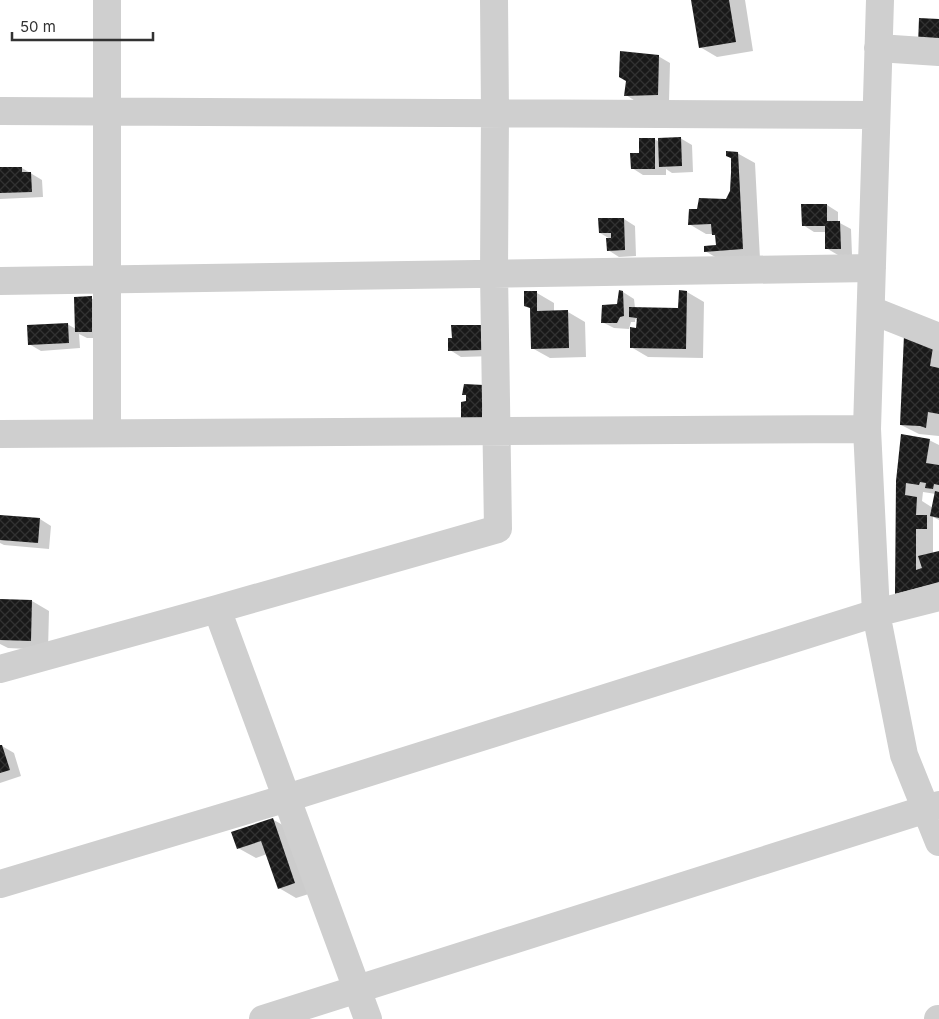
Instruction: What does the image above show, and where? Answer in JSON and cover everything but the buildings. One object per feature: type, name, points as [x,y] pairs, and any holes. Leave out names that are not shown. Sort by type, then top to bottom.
[{"type":"street","points":[[107,0],[107,433]]},
{"type":"street","points":[[0,669],[498,529],[494,273],[494,0]]},
{"type":"street","points":[[880,0],[867,430],[876,613],[904,755],[932,806],[939,842]]},
{"type":"street","points":[[878,48],[939,52]]},
{"type":"street","points":[[0,111],[876,115]]},
{"type":"street","points":[[0,281],[872,268]]},
{"type":"street","points":[[871,310],[939,337]]},
{"type":"street","points":[[0,434],[867,430]]},
{"type":"street","points":[[0,884],[287,798],[876,613],[939,597]]},
{"type":"street","points":[[217,609],[368,1019]]},
{"type":"street","points":[[263,1019],[932,806]]}]
